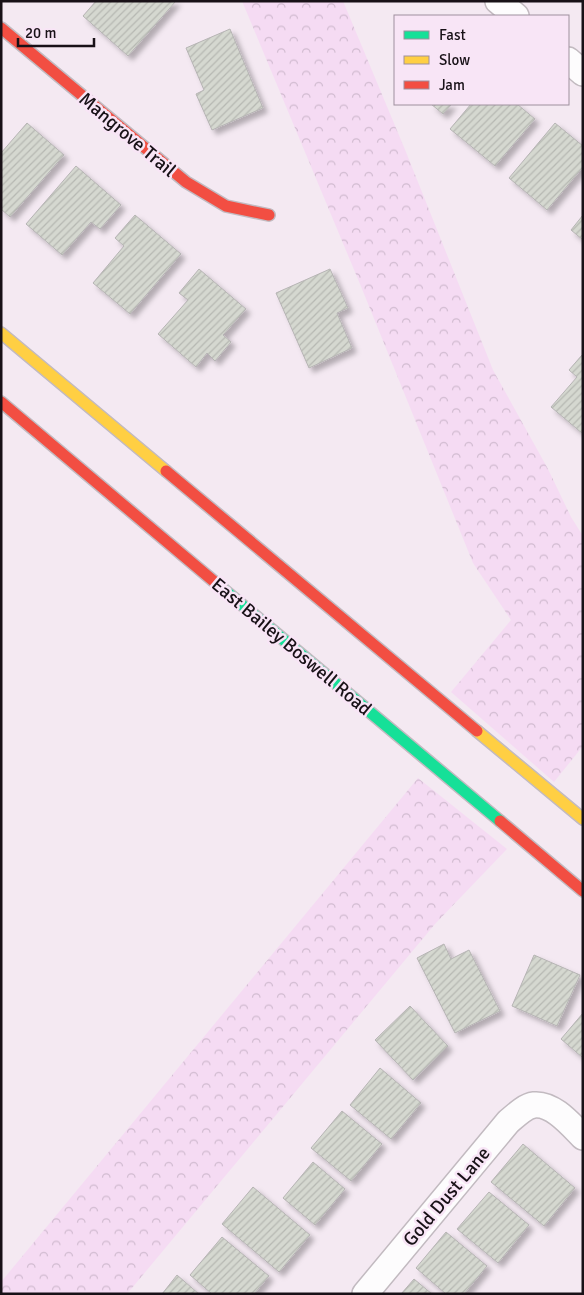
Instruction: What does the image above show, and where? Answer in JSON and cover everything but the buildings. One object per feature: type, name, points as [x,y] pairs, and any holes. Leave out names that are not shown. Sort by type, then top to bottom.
[{"type":"main road","name":"Mangrove Trail","points":[[1,28],[186,182],[226,206],[269,214]]},
{"type":"main road","points":[[1,333],[583,819]]},
{"type":"main road","name":"East Bailey Boswell Road","points":[[1,402],[583,891]]},
{"type":"street","points":[[498,1],[515,15]]},
{"type":"street","points":[[569,61],[583,73]]},
{"type":"street","name":"Gold Dust Lane","points":[[365,1294],[508,1122],[518,1113],[534,1105],[547,1107],[583,1137]]},
{"type":"green space","points":[[242,1],[343,1],[493,370],[583,536],[583,746],[554,782],[451,692],[511,620],[473,563],[360,284]]},
{"type":"green space","points":[[418,778],[507,849],[435,924],[127,1294],[1,1294],[1,1282]]},
{"type":"traffic: fast","points":[[223,589],[500,821]]},
{"type":"traffic: slow","points":[[1,333],[166,471]]},
{"type":"traffic: slow","points":[[477,731],[583,819]]},
{"type":"traffic: jam","points":[[1,28],[186,182],[226,206],[269,215]]},
{"type":"traffic: jam","points":[[1,402],[223,589]]},
{"type":"traffic: jam","points":[[166,471],[477,731]]},
{"type":"traffic: jam","points":[[500,821],[583,891]]}]
